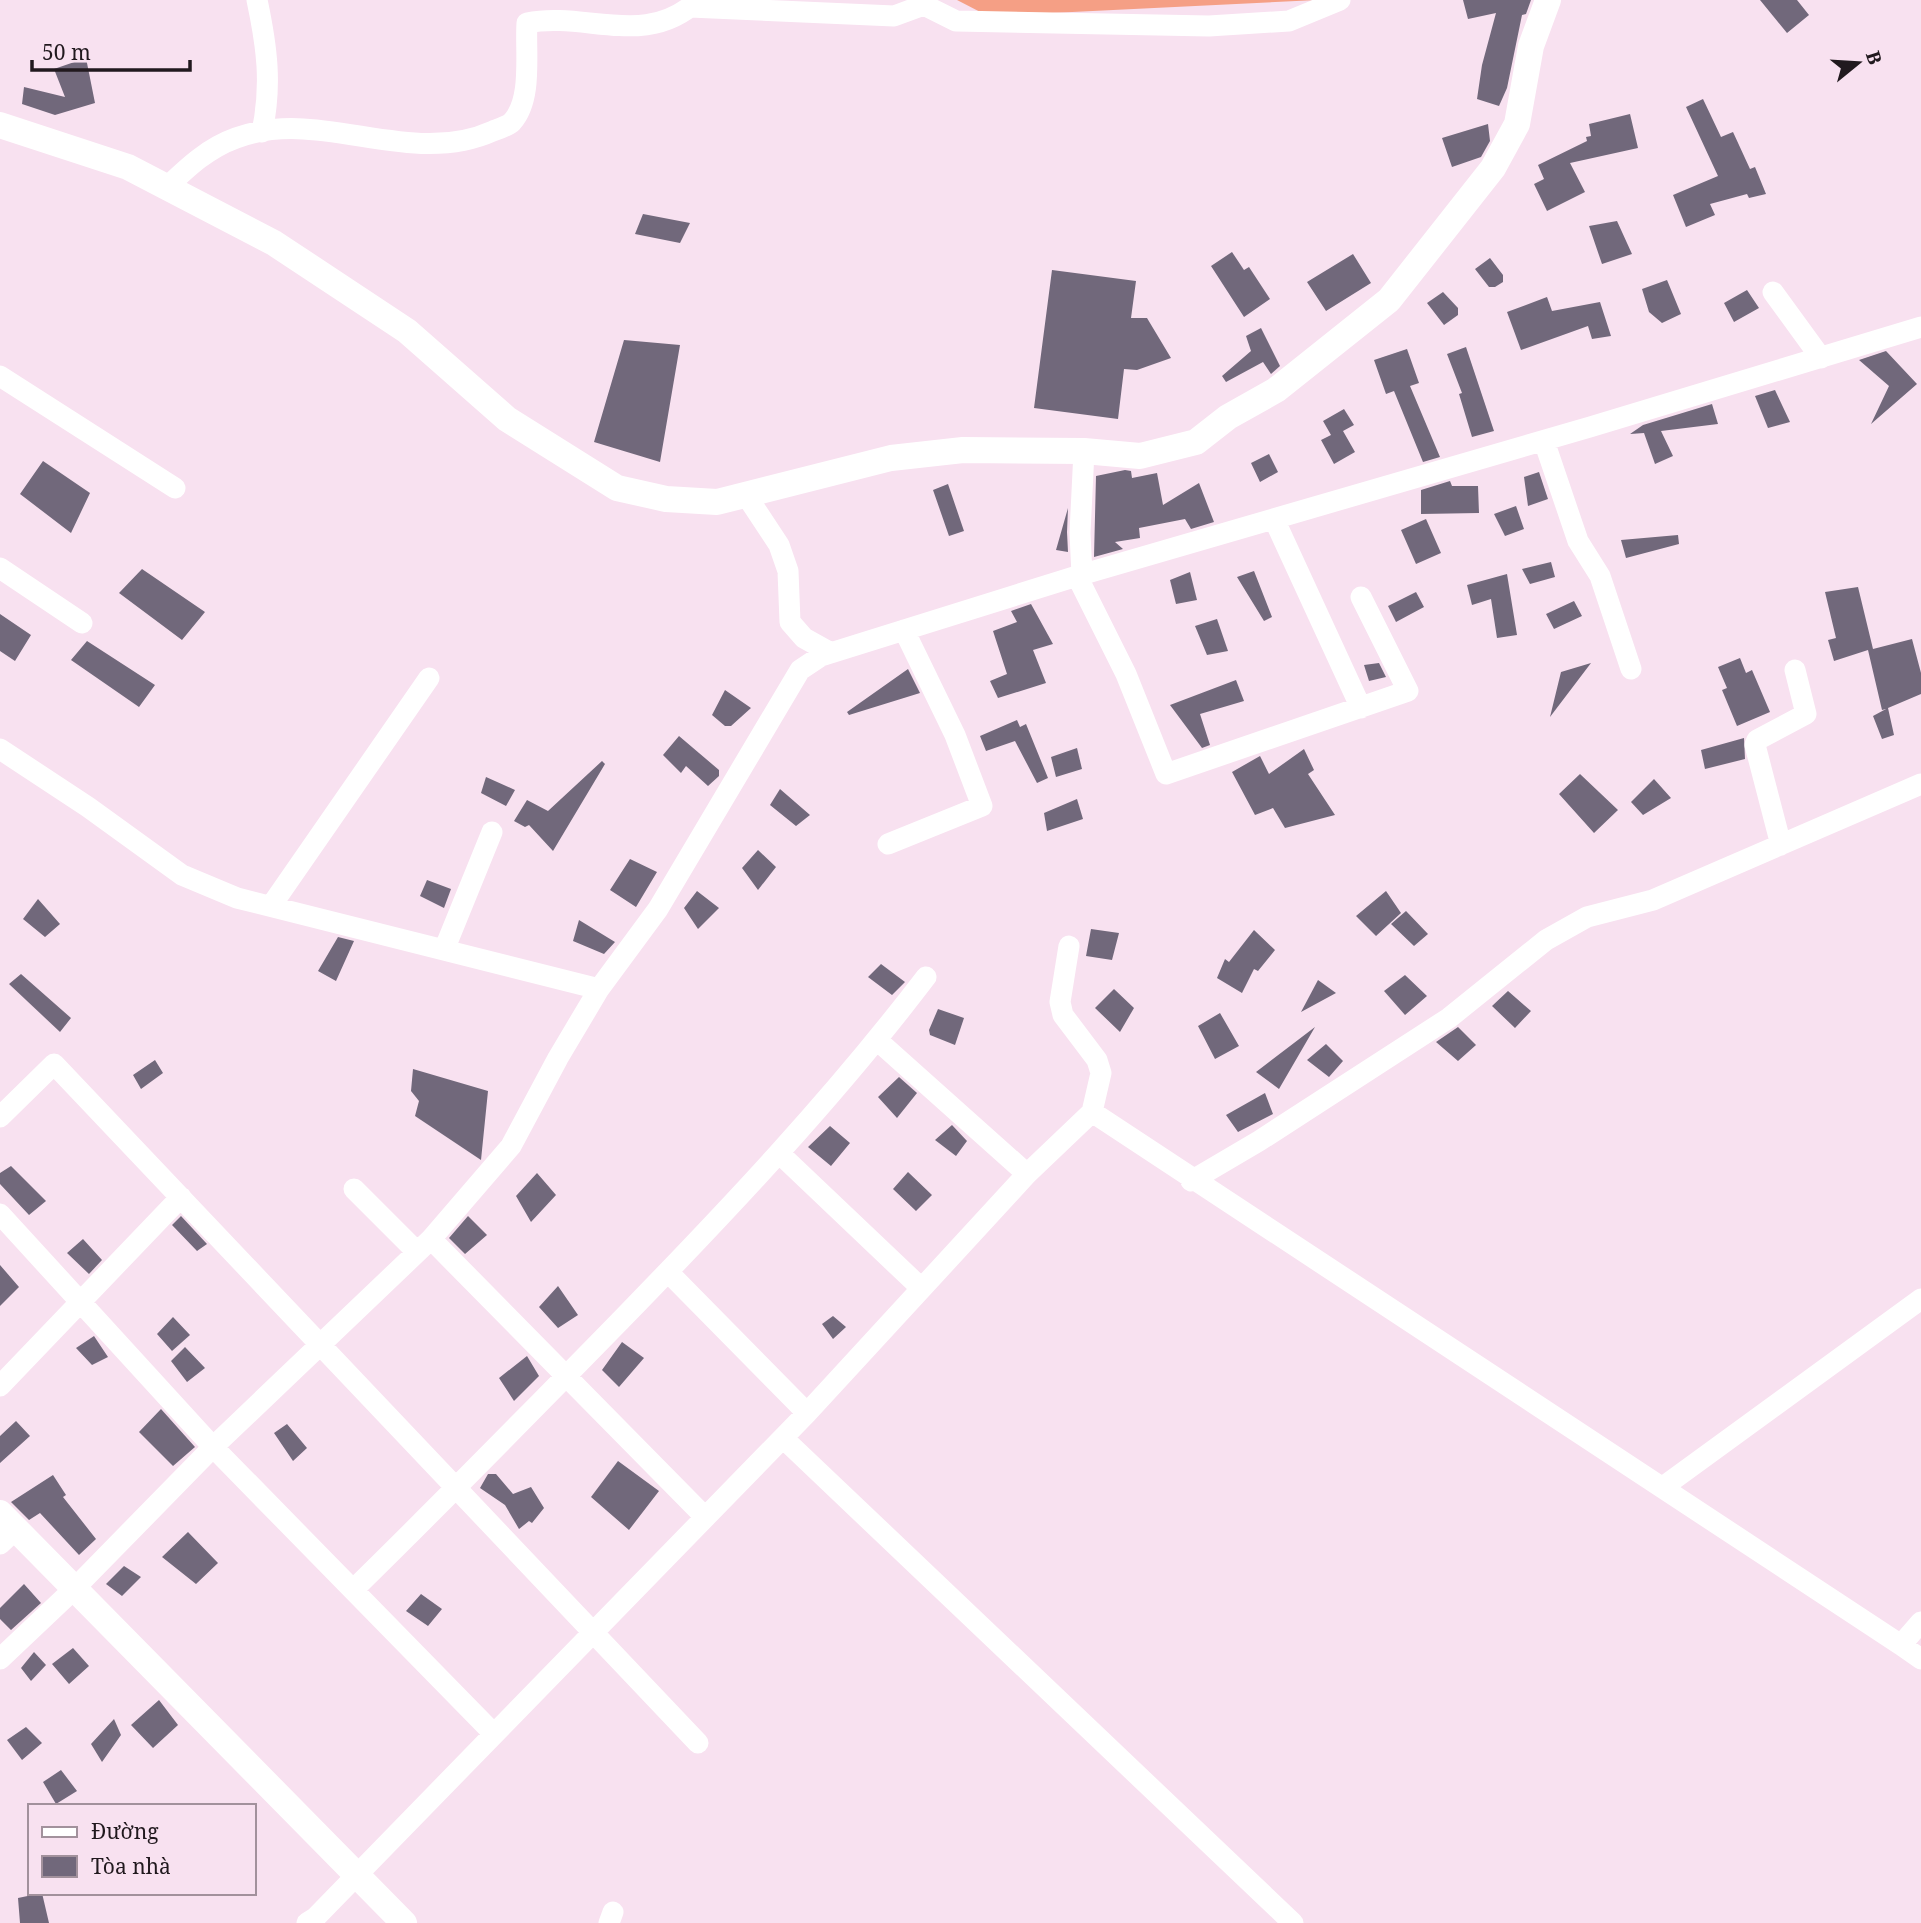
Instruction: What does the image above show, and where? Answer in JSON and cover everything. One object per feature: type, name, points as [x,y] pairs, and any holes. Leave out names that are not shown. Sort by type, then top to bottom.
[{"type":"street","points":[[257,0],[265,38],[270,96],[262,132]]},
{"type":"street","points":[[167,187],[201,155],[236,137],[282,128],[440,146],[481,136],[512,123],[524,96],[527,23],[551,18],[632,28],[694,4],[894,16],[924,3],[956,21],[1209,26],[1289,21],[1340,0]]},
{"type":"street","points":[[0,125],[128,167],[274,243],[407,331],[507,419],[617,488],[666,499],[718,502],[891,458],[963,450],[1084,451],[1140,456],[1196,442],[1228,417],[1276,390],[1389,300],[1493,168],[1517,124],[1531,46],[1548,0]]},
{"type":"street","points":[[1773,292],[1821,358]]},
{"type":"street","points":[[0,1659],[74,1589],[213,1447],[424,1245],[511,1146],[599,989],[658,909],[800,670],[831,653],[1079,575],[1921,327]]},
{"type":"street","points":[[0,376],[175,488]]},
{"type":"street","points":[[1544,440],[1578,541],[1600,576],[1631,669]]},
{"type":"street","points":[[1084,451],[1079,575],[1126,674],[1166,774],[1408,691],[1361,597]]},
{"type":"street","points":[[746,495],[779,545],[788,571],[788,608],[800,670]]},
{"type":"street","points":[[1274,519],[1360,708]]},
{"type":"street","points":[[0,568],[82,623]]},
{"type":"street","points":[[794,629],[831,653]]},
{"type":"street","points":[[888,844],[982,806],[956,734],[904,630]]},
{"type":"street","points":[[1781,845],[1755,745],[1757,740],[1806,714],[1795,670]]},
{"type":"street","points":[[271,906],[429,678]]},
{"type":"street","points":[[0,749],[89,807],[182,875],[237,898],[599,989]]},
{"type":"street","points":[[1191,1181],[1259,1141],[1449,1018],[1546,940],[1587,917],[1653,900],[1921,784]]},
{"type":"street","points":[[444,950],[492,832]]},
{"type":"street","points":[[307,1923],[783,1438],[1027,1174],[1091,1112],[1101,1073],[1097,1060],[1063,1015],[1060,1002],[1069,946]]},
{"type":"street","points":[[353,1590],[456,1489],[780,1154],[877,1040],[926,977]]},
{"type":"street","points":[[877,1040],[1027,1174]]},
{"type":"street","points":[[0,1117],[54,1063],[698,1744]]},
{"type":"street","points":[[1091,1112],[1191,1181],[1921,1659]]},
{"type":"street","points":[[780,1154],[921,1288]]},
{"type":"street","points":[[354,1189],[424,1245],[565,1377],[705,1517]]},
{"type":"street","points":[[0,1386],[181,1197]]},
{"type":"street","points":[[0,1214],[213,1447],[494,1734]]},
{"type":"street","points":[[668,1272],[807,1413]]},
{"type":"street","points":[[1662,1487],[1921,1300]]},
{"type":"street","points":[[783,1438],[1293,1923]]},
{"type":"street","points":[[5,1529],[74,1589],[404,1923]]},
{"type":"street","points":[[1900,1645],[1921,1622]]},
{"type":"shaded area","points":[[957,0],[1317,0],[988,16]]},
{"type":"building","points":[[1463,0],[1531,0],[1526,14],[1522,15],[1507,88],[1499,106],[1477,99],[1482,65],[1496,13],[1468,19]]},
{"type":"building","points":[[1760,0],[1797,0],[1809,15],[1787,33]]},
{"type":"building","points":[[86,58],[95,103],[55,115],[22,104],[24,87],[65,97],[54,69]]},
{"type":"building","points":[[1703,99],[1721,137],[1733,132],[1750,169],[1755,167],[1766,194],[1749,198],[1747,194],[1710,204],[1715,215],[1686,227],[1673,195],[1718,176],[1686,107]]},
{"type":"building","points":[[1630,114],[1638,148],[1570,163],[1585,192],[1547,211],[1534,184],[1544,179],[1538,165],[1587,141],[1586,137],[1591,136],[1589,124]]},
{"type":"building","points":[[1488,124],[1490,141],[1481,157],[1452,167],[1442,138]]},
{"type":"building","points":[[643,214],[690,223],[680,243],[635,234]]},
{"type":"building","points":[[1617,221],[1632,254],[1602,264],[1589,226]]},
{"type":"building","points":[[1232,252],[1244,270],[1249,267],[1270,299],[1244,317],[1211,266]]},
{"type":"building","points":[[1353,254],[1371,283],[1326,311],[1307,282]]},
{"type":"building","points":[[1490,258],[1503,275],[1503,282],[1495,287],[1489,287],[1475,269]]},
{"type":"building","points":[[1052,270],[1136,281],[1131,318],[1147,318],[1171,358],[1137,370],[1124,369],[1118,419],[1034,408]]},
{"type":"building","points":[[1667,280],[1681,314],[1662,323],[1649,312],[1642,289]]},
{"type":"building","points":[[1747,290],[1759,308],[1734,322],[1724,303]]},
{"type":"building","points":[[1443,292],[1458,308],[1458,315],[1444,325],[1427,303]]},
{"type":"building","points":[[1547,297],[1552,311],[1600,302],[1611,336],[1592,339],[1588,326],[1521,350],[1507,312]]},
{"type":"building","points":[[1261,328],[1280,366],[1271,374],[1263,362],[1226,382],[1222,376],[1251,351],[1246,336]]},
{"type":"building","points":[[624,340],[680,345],[660,462],[594,442]]},
{"type":"building","points":[[1466,347],[1494,431],[1472,437],[1459,394],[1462,393],[1447,354]]},
{"type":"building","points":[[1407,349],[1419,383],[1410,386],[1440,457],[1423,462],[1394,391],[1386,394],[1374,360]]},
{"type":"building","points":[[1886,351],[1917,384],[1871,424],[1889,386],[1859,360]]},
{"type":"building","points":[[1775,390],[1790,422],[1768,428],[1755,396]]},
{"type":"building","points":[[1712,404],[1718,424],[1661,431],[1673,456],[1655,464],[1644,433],[1630,434],[1643,425]]},
{"type":"building","points":[[1344,409],[1354,425],[1343,431],[1355,452],[1334,464],[1321,440],[1331,435],[1323,421]]},
{"type":"building","points":[[1269,454],[1278,472],[1260,482],[1251,463]]},
{"type":"building","points":[[43,461],[90,493],[71,533],[20,494]]},
{"type":"building","points":[[1131,471],[1132,478],[1157,473],[1163,505],[1199,483],[1214,522],[1191,529],[1185,519],[1139,528],[1140,538],[1115,542],[1123,549],[1094,557],[1096,476]]},
{"type":"building","points":[[1539,472],[1548,499],[1528,506],[1524,477]]},
{"type":"building","points":[[1450,481],[1452,486],[1478,486],[1479,513],[1421,514],[1421,490]]},
{"type":"building","points":[[948,484],[964,531],[949,536],[933,490]]},
{"type":"building","points":[[1516,506],[1524,529],[1505,536],[1494,514]]},
{"type":"building","points":[[1068,508],[1067,532],[1068,552],[1056,550]]},
{"type":"building","points":[[1426,519],[1441,553],[1416,564],[1401,530]]},
{"type":"building","points":[[1678,535],[1679,544],[1626,558],[1621,540]]},
{"type":"building","points":[[1551,562],[1555,577],[1530,584],[1522,569]]},
{"type":"building","points":[[142,569],[205,612],[182,640],[119,593]]},
{"type":"building","points":[[1254,571],[1272,617],[1264,621],[1237,577]]},
{"type":"building","points":[[1190,572],[1197,600],[1176,604],[1170,580]]},
{"type":"building","points":[[1507,574],[1517,635],[1497,638],[1491,599],[1472,605],[1467,585]]},
{"type":"building","points":[[1858,587],[1873,649],[1912,639],[1921,673],[1921,694],[1888,708],[1894,735],[1882,739],[1873,716],[1886,709],[1882,710],[1868,650],[1834,661],[1828,640],[1836,638],[1825,592]]},
{"type":"building","points":[[1416,592],[1424,607],[1396,622],[1388,606]]},
{"type":"building","points":[[1574,601],[1582,616],[1554,629],[1546,614]]},
{"type":"building","points":[[1031,604],[1053,644],[1033,650],[1046,683],[998,698],[990,681],[1007,674],[993,631],[1017,622],[1011,611]]},
{"type":"building","points":[[0,614],[31,635],[15,661],[0,651]]},
{"type":"building","points":[[1217,619],[1228,651],[1207,655],[1195,626]]},
{"type":"building","points":[[87,641],[155,685],[139,707],[71,660]]},
{"type":"building","points":[[1740,658],[1746,673],[1752,670],[1770,712],[1737,726],[1722,690],[1727,688],[1718,667]]},
{"type":"building","points":[[1379,663],[1386,677],[1369,681],[1364,665]]},
{"type":"building","points":[[1591,663],[1550,717],[1561,672]]},
{"type":"building","points":[[908,669],[920,693],[849,715],[847,712]]},
{"type":"building","points":[[1236,680],[1244,701],[1200,714],[1210,745],[1202,748],[1170,705]]},
{"type":"building","points":[[725,690],[751,708],[731,726],[725,726],[712,715]]},
{"type":"building","points":[[1017,720],[1020,727],[1026,724],[1048,778],[1037,783],[1015,741],[986,751],[980,736]]},
{"type":"building","points":[[679,736],[719,770],[719,776],[708,786],[686,766],[681,773],[663,755]]},
{"type":"building","points":[[1744,738],[1745,759],[1705,769],[1701,750]]},
{"type":"building","points":[[1077,748],[1082,769],[1056,777],[1051,757]]},
{"type":"building","points":[[1304,749],[1314,770],[1308,774],[1335,815],[1285,828],[1273,808],[1255,815],[1232,772],[1260,756],[1269,774]]},
{"type":"building","points":[[602,761],[605,764],[553,851],[529,825],[525,827],[514,821],[527,800],[548,811]]},
{"type":"building","points":[[1580,774],[1618,810],[1594,833],[1559,794]]},
{"type":"building","points":[[486,777],[515,790],[506,806],[481,793]]},
{"type":"building","points":[[1654,779],[1671,798],[1643,815],[1631,802]]},
{"type":"building","points":[[780,789],[810,815],[796,826],[770,805]]},
{"type":"building","points":[[1077,799],[1083,819],[1047,831],[1044,813]]},
{"type":"building","points":[[758,850],[776,867],[758,890],[742,868]]},
{"type":"building","points":[[630,859],[657,872],[636,907],[610,890]]},
{"type":"building","points":[[427,880],[451,889],[444,908],[420,896]]},
{"type":"building","points":[[697,891],[719,908],[698,929],[684,908]]},
{"type":"building","points":[[1386,891],[1401,913],[1376,936],[1356,916]]},
{"type":"building","points":[[38,899],[60,924],[45,937],[23,919]]},
{"type":"building","points":[[1406,911],[1428,934],[1414,946],[1391,924]]},
{"type":"building","points":[[579,920],[615,942],[604,954],[573,941]]},
{"type":"building","points":[[1091,929],[1119,933],[1112,960],[1086,956]]},
{"type":"building","points":[[1254,930],[1275,950],[1258,971],[1254,969],[1242,993],[1217,978],[1225,959],[1229,962]]},
{"type":"building","points":[[338,937],[354,941],[336,981],[318,971]]},
{"type":"building","points":[[881,964],[905,982],[892,995],[868,977]]},
{"type":"building","points":[[21,974],[71,1018],[60,1032],[9,984]]},
{"type":"building","points":[[1405,975],[1427,996],[1405,1015],[1384,991]]},
{"type":"building","points":[[1318,980],[1336,993],[1301,1012]]},
{"type":"building","points":[[1114,989],[1134,1008],[1120,1032],[1095,1008]]},
{"type":"building","points":[[1508,991],[1531,1011],[1515,1028],[1492,1006]]},
{"type":"building","points":[[938,1009],[964,1018],[955,1045],[930,1035],[929,1030]]},
{"type":"building","points":[[1220,1013],[1239,1046],[1215,1059],[1198,1026]]},
{"type":"building","points":[[1315,1027],[1279,1089],[1256,1072]]},
{"type":"building","points":[[1458,1027],[1476,1045],[1458,1061],[1436,1042]]},
{"type":"building","points":[[1326,1044],[1343,1061],[1329,1077],[1307,1060]]},
{"type":"building","points":[[155,1060],[163,1073],[141,1089],[133,1075]]},
{"type":"building","points":[[413,1069],[488,1091],[481,1160],[415,1116],[419,1101],[411,1091]]},
{"type":"building","points":[[899,1077],[917,1093],[897,1118],[878,1097]]},
{"type":"building","points":[[1265,1093],[1273,1114],[1238,1132],[1226,1115]]},
{"type":"building","points":[[952,1125],[967,1141],[956,1156],[935,1140]]},
{"type":"building","points":[[830,1126],[850,1143],[831,1166],[808,1147]]},
{"type":"building","points":[[11,1166],[46,1201],[29,1215],[0,1184],[0,1173]]},
{"type":"building","points":[[908,1172],[932,1195],[916,1211],[893,1189]]},
{"type":"building","points":[[537,1173],[556,1195],[531,1222],[516,1196]]},
{"type":"building","points":[[181,1216],[207,1244],[197,1251],[172,1225]]},
{"type":"building","points":[[468,1216],[487,1235],[465,1254],[449,1238]]},
{"type":"building","points":[[83,1239],[102,1260],[89,1274],[67,1253]]},
{"type":"building","points":[[0,1265],[19,1287],[0,1306]]},
{"type":"building","points":[[558,1286],[578,1315],[558,1328],[539,1307]]},
{"type":"building","points":[[833,1316],[846,1327],[833,1339],[822,1324]]},
{"type":"building","points":[[173,1317],[190,1335],[172,1351],[157,1334]]},
{"type":"building","points":[[94,1336],[108,1357],[92,1365],[76,1348]]},
{"type":"building","points":[[622,1342],[644,1358],[619,1387],[602,1370]]},
{"type":"building","points":[[185,1347],[205,1368],[187,1382],[171,1361]]},
{"type":"building","points":[[527,1356],[539,1376],[514,1401],[499,1378]]},
{"type":"building","points":[[161,1409],[195,1447],[173,1466],[139,1432]]},
{"type":"building","points":[[16,1421],[30,1436],[0,1463],[0,1436]]},
{"type":"building","points":[[287,1424],[307,1448],[293,1461],[274,1433]]},
{"type":"building","points":[[618,1461],[659,1491],[629,1530],[591,1497]]},
{"type":"building","points":[[488,1474],[496,1474],[513,1494],[531,1487],[544,1508],[532,1523],[529,1521],[519,1529],[505,1505],[480,1488]]},
{"type":"building","points":[[53,1475],[66,1495],[63,1497],[96,1539],[79,1555],[40,1513],[29,1520],[11,1502]]},
{"type":"building","points":[[188,1532],[218,1563],[196,1584],[162,1557]]},
{"type":"building","points":[[124,1566],[141,1577],[122,1596],[106,1584]]},
{"type":"building","points":[[24,1584],[41,1603],[11,1630],[0,1619],[0,1608]]},
{"type":"building","points":[[421,1594],[442,1609],[428,1626],[406,1611]]},
{"type":"building","points":[[73,1648],[89,1666],[69,1684],[52,1664]]},
{"type":"building","points":[[34,1652],[46,1665],[31,1681],[21,1668]]},
{"type":"building","points":[[159,1700],[178,1725],[153,1748],[131,1725]]},
{"type":"building","points":[[114,1719],[121,1735],[102,1762],[91,1744]]},
{"type":"building","points":[[26,1727],[42,1743],[22,1760],[7,1740]]},
{"type":"building","points":[[61,1770],[77,1791],[56,1804],[43,1782]]},
{"type":"building","points":[[42,1895],[49,1923],[20,1923],[18,1898]]}]
